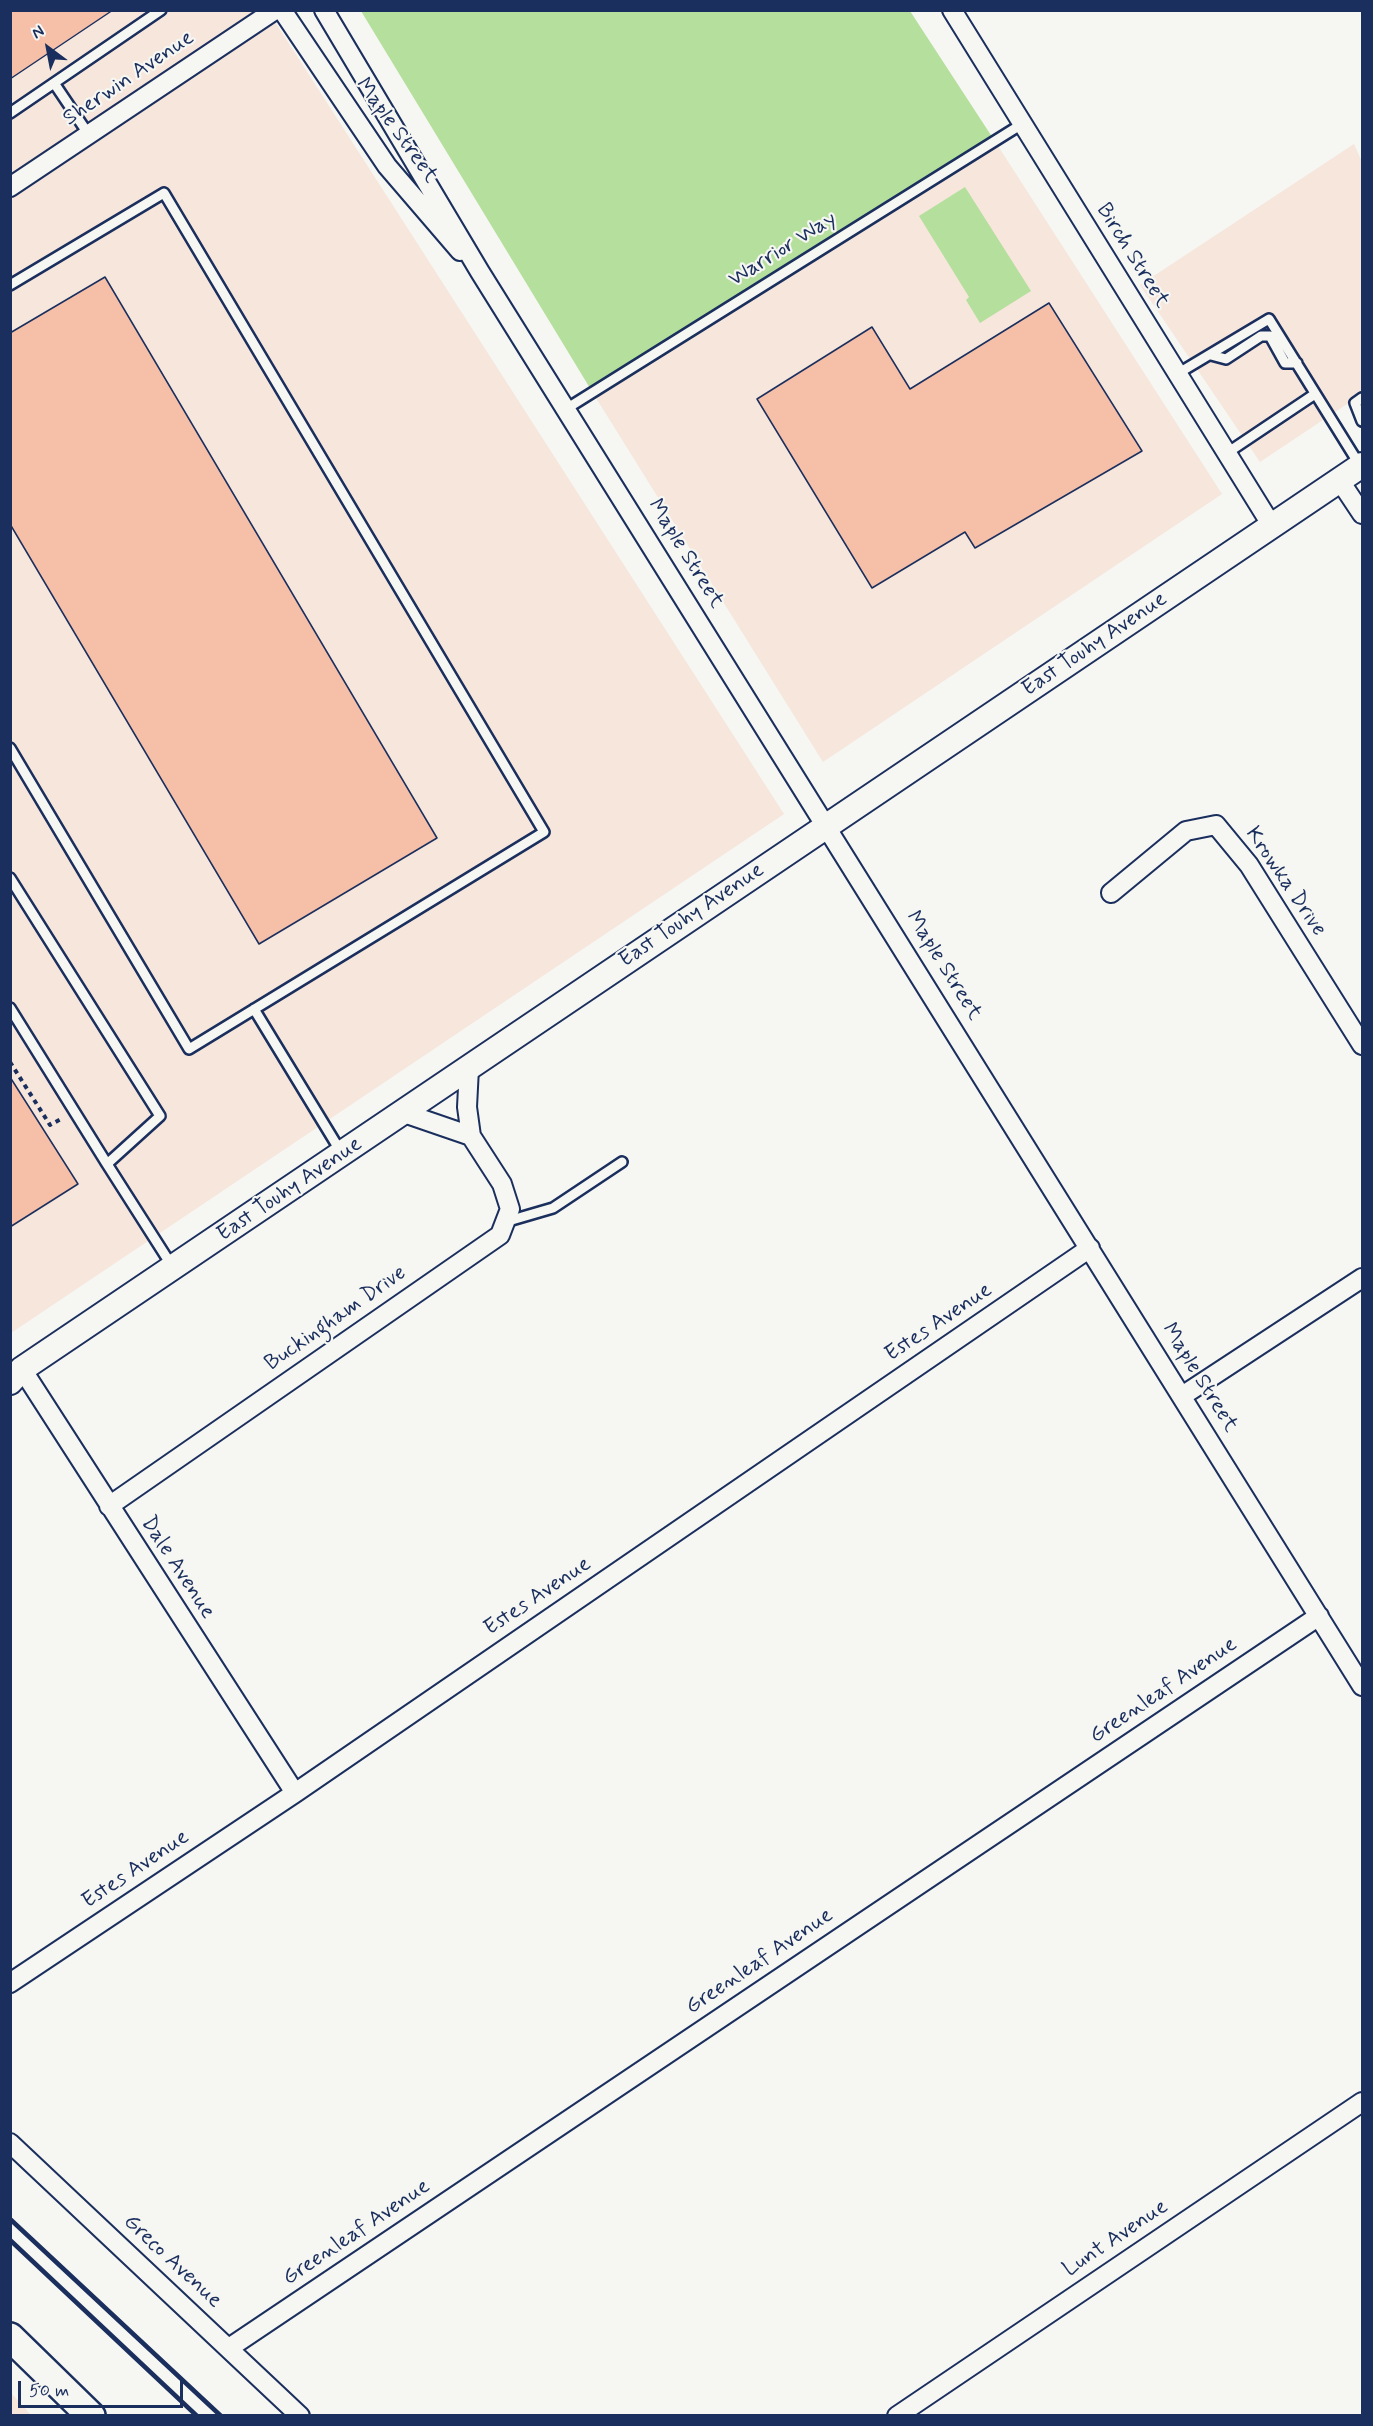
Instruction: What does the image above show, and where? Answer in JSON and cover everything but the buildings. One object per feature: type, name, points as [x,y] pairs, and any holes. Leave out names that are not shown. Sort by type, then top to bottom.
[{"type":"main road","name":"East Touhy Avenue","points":[[14,1374],[1362,465]]},
{"type":"main road","points":[[10,2337],[91,2415]]},
{"type":"street","name":"Sherwin Avenue","points":[[10,187],[275,10]]},
{"type":"street","name":"Maple Street","points":[[282,10],[387,166],[441,232],[480,272]]},
{"type":"street","name":"Maple Street","points":[[324,10],[480,272],[1362,1686]]},
{"type":"street","name":"Birch Street","points":[[952,10],[1272,526]]},
{"type":"street","points":[[1340,481],[1362,514]]},
{"type":"street","name":"Krowka Drive","points":[[1111,893],[1186,831],[1216,825],[1249,865],[1362,1044]]},
{"type":"street","points":[[469,1068],[467,1107],[471,1136],[502,1184],[510,1209],[505,1222]]},
{"type":"street","points":[[404,1113],[471,1136]]},
{"type":"street","name":"Buckingham Drive","points":[[109,1506],[500,1235],[505,1222]]},
{"type":"street","name":"Estes Avenue","points":[[10,1983],[295,1792],[1090,1248]]},
{"type":"street","points":[[1182,1395],[1362,1278]]},
{"type":"street","name":"Dale Avenue","points":[[14,1374],[109,1506],[295,1792]]},
{"type":"street","name":"Greenleaf Avenue","points":[[228,2348],[1319,1616]]},
{"type":"street","name":"Lunt Avenue","points":[[897,2415],[1362,2102]]},
{"type":"street","name":"Greco Avenue","points":[[10,2143],[300,2415]]},
{"type":"lane","points":[[10,113],[161,10]]},
{"type":"lane","points":[[54,83],[89,135]]},
{"type":"lane","name":"Warrior Way","points":[[566,409],[1022,124]]},
{"type":"lane","points":[[10,285],[164,193],[544,832],[189,1049],[10,748]]},
{"type":"lane","points":[[1177,374],[1269,319],[1362,465]]},
{"type":"lane","points":[[1211,355],[1226,359],[1261,336],[1270,336],[1285,363],[1297,363]]},
{"type":"lane","points":[[1227,453],[1315,394]]},
{"type":"lane","points":[[1362,398],[1355,403],[1362,421]]},
{"type":"lane","points":[[11,878],[160,1116],[107,1164]]},
{"type":"lane","points":[[10,1008],[173,1268]]},
{"type":"lane","points":[[254,1010],[343,1154]]},
{"type":"lane","points":[[505,1222],[553,1208],[622,1162]]},
{"type":"shaded area","points":[[11,11],[268,11],[784,814],[11,1333]]},
{"type":"shaded area","points":[[1354,144],[1362,162],[1362,394],[1260,462],[1140,285]]},
{"type":"shaded area","points":[[998,146],[1222,494],[823,762],[596,398]]},
{"type":"shaded area","points":[[11,2393],[31,2415],[11,2415]]},
{"type":"green space","points":[[361,11],[910,11],[998,146],[596,398]]},
{"type":"green space","points":[[965,187],[1031,291],[980,323],[966,300],[969,297],[919,216]]},
{"type":"railway","points":[[10,2219],[221,2416]]},
{"type":"railway","points":[[10,2240],[197,2416]]}]
